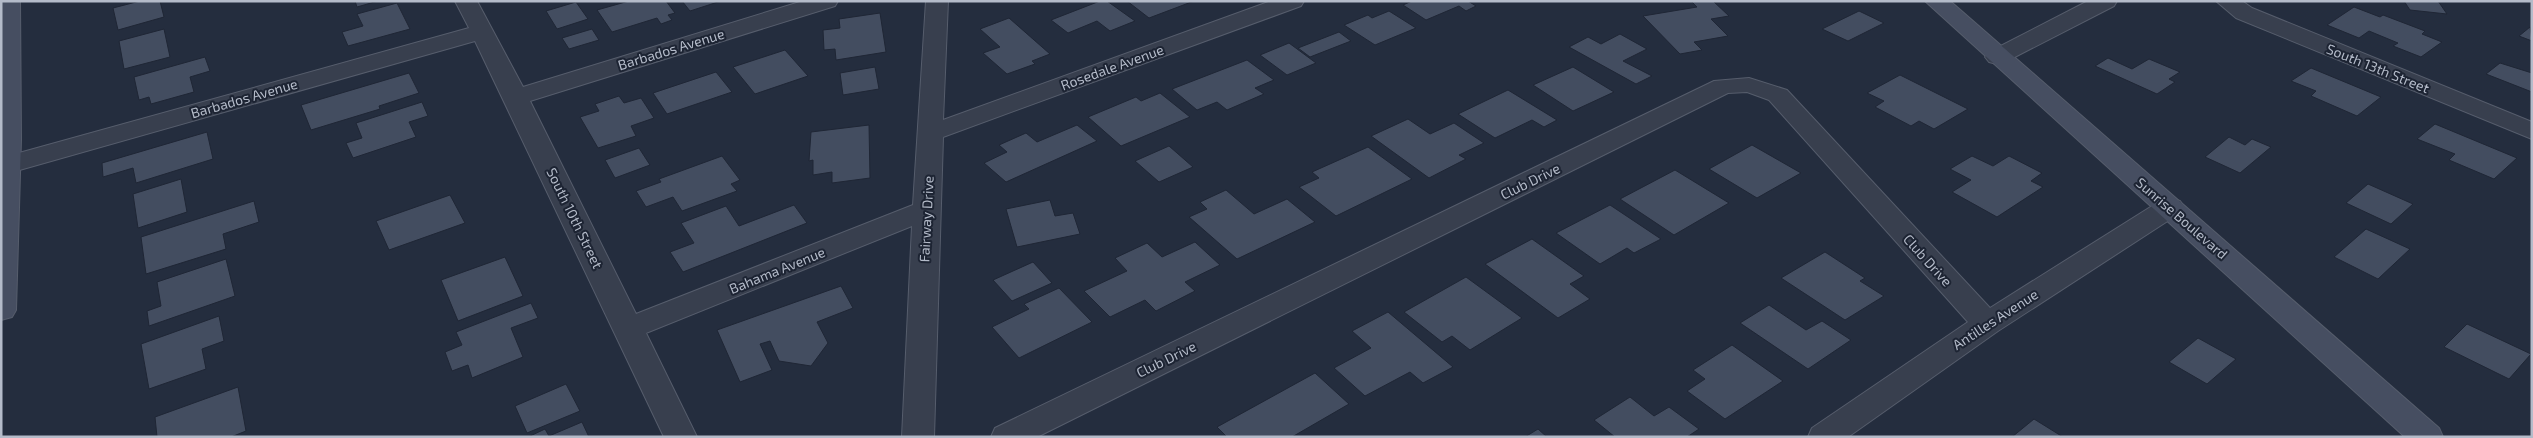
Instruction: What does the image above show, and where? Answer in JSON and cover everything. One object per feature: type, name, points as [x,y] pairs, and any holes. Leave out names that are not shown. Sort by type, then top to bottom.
[{"type":"street","points":[[1,310],[9,1]]},
{"type":"street","name":"South 10th Street","points":[[466,1],[516,96],[681,437]]},
{"type":"street","name":"Barbados Avenue","points":[[516,96],[827,1]]},
{"type":"street","name":"Fairway Drive","points":[[918,437],[926,210],[937,1]]},
{"type":"street","name":"Rosedale Avenue","points":[[931,134],[1293,1]]},
{"type":"street","name":"Sunrise Boulevard","points":[[1936,1],[2427,437]]},
{"type":"street","points":[[1997,57],[2106,1]]},
{"type":"street","name":"South 13th Street","points":[[2227,1],[2244,13],[2532,131]]},
{"type":"street","name":"Barbados Avenue","points":[[5,149],[481,32]]},
{"type":"street","name":"Club Drive","points":[[1007,437],[1723,86],[1749,85],[1778,95],[1987,324]]},
{"type":"street","name":"Antilles Avenue","points":[[1824,437],[1987,324],[2170,207]]},
{"type":"street","name":"Bahama Avenue","points":[[628,329],[926,210]]},
{"type":"building","points":[[140,1],[160,1],[164,17],[118,30],[113,8]]},
{"type":"building","points":[[355,1],[378,1],[357,7]]},
{"type":"building","points":[[629,1],[666,1],[675,13],[668,15],[672,20],[661,24],[657,18],[612,32],[597,10]]},
{"type":"building","points":[[682,1],[721,1],[690,11]]},
{"type":"building","points":[[1100,1],[1107,1],[1135,21],[1110,31],[1097,21],[1068,33],[1051,20]]},
{"type":"building","points":[[1127,1],[1194,1],[1149,18]]},
{"type":"building","points":[[1412,1],[1468,1],[1476,6],[1466,11],[1459,6],[1426,20],[1403,5]]},
{"type":"building","points":[[1691,1],[1713,1],[1729,16],[1711,19],[1728,36],[1694,42],[1702,50],[1680,54],[1643,16],[1697,7]]},
{"type":"building","points":[[2404,1],[2438,1],[2447,14],[2410,10]]},
{"type":"building","points":[[576,2],[588,19],[557,29],[546,11]]},
{"type":"building","points":[[397,3],[410,29],[348,46],[342,32],[363,26],[357,14]]},
{"type":"building","points":[[2354,7],[2380,17],[2383,15],[2425,31],[2422,34],[2442,42],[2421,57],[2393,46],[2398,43],[2369,31],[2359,38],[2327,25]]},
{"type":"building","points":[[1389,11],[1416,28],[1375,45],[1344,25],[1368,15],[1372,18]]},
{"type":"building","points":[[1859,11],[1884,23],[1848,41],[1822,29]]},
{"type":"building","points":[[880,13],[886,52],[836,60],[835,49],[824,50],[823,30],[840,28],[839,19]]},
{"type":"building","points":[[1009,18],[1050,54],[1032,61],[1035,64],[1007,74],[983,53],[1000,47],[980,29]]},
{"type":"building","points":[[2530,27],[2532,41],[2519,36]]},
{"type":"building","points":[[164,29],[170,57],[124,69],[119,41]]},
{"type":"building","points":[[592,29],[599,40],[569,49],[562,38]]},
{"type":"building","points":[[1339,32],[1351,41],[1310,57],[1298,48]]},
{"type":"building","points":[[1620,34],[1647,49],[1623,61],[1652,76],[1636,84],[1569,47],[1588,37],[1601,44]]},
{"type":"building","points":[[1289,43],[1316,63],[1287,75],[1260,55]]},
{"type":"building","points":[[785,50],[808,76],[755,94],[733,67]]},
{"type":"building","points":[[205,57],[210,71],[190,77],[194,92],[151,104],[149,97],[139,100],[134,77]]},
{"type":"building","points":[[2108,58],[2132,69],[2149,59],[2180,72],[2169,79],[2175,82],[2157,94],[2095,66]]},
{"type":"building","points":[[1247,60],[1274,80],[1255,88],[1264,94],[1227,110],[1217,102],[1197,110],[1172,89]]},
{"type":"building","points":[[2500,63],[2532,73],[2532,92],[2486,74]]},
{"type":"building","points":[[875,67],[879,89],[843,95],[840,73]]},
{"type":"building","points":[[1573,67],[1614,92],[1573,111],[1533,85]]},
{"type":"building","points":[[2311,68],[2381,97],[2357,116],[2311,96],[2316,91],[2291,81]]},
{"type":"building","points":[[716,72],[732,92],[667,114],[653,93]]},
{"type":"building","points":[[409,73],[419,93],[379,106],[380,109],[311,130],[301,105]]},
{"type":"building","points":[[1900,75],[1968,109],[1934,129],[1919,121],[1911,126],[1875,107],[1884,101],[1867,93]]},
{"type":"building","points":[[1508,90],[1557,120],[1544,127],[1532,120],[1495,138],[1458,114]]},
{"type":"building","points":[[1160,93],[1190,117],[1121,146],[1088,117],[1136,97],[1141,101]]},
{"type":"building","points":[[619,96],[624,103],[641,98],[654,118],[631,126],[636,136],[598,148],[580,117],[599,111],[595,104]]},
{"type":"building","points":[[422,102],[428,116],[409,122],[416,137],[353,158],[346,143],[362,138],[356,123]]},
{"type":"building","points":[[1408,119],[1430,134],[1454,123],[1484,143],[1459,155],[1466,159],[1429,178],[1371,136]]},
{"type":"building","points":[[2435,124],[2517,158],[2494,179],[2449,160],[2455,154],[2417,139]]},
{"type":"building","points":[[869,125],[870,178],[832,183],[832,172],[813,175],[813,160],[809,161],[811,132]]},
{"type":"building","points":[[1077,125],[1097,141],[1006,182],[984,163],[1007,152],[999,145],[1026,133],[1037,142]]},
{"type":"building","points":[[207,132],[213,159],[136,183],[133,168],[103,177],[102,163]]},
{"type":"building","points":[[2229,137],[2245,145],[2252,139],[2271,147],[2240,173],[2205,157]]},
{"type":"building","points":[[1752,145],[1801,173],[1757,198],[1709,169]]},
{"type":"building","points":[[1169,146],[1193,167],[1159,182],[1135,161]]},
{"type":"building","points":[[1368,147],[1412,179],[1336,216],[1299,187],[1319,178],[1312,172]]},
{"type":"building","points":[[639,148],[650,165],[615,178],[605,160]]},
{"type":"building","points":[[722,156],[740,180],[731,184],[737,191],[682,211],[673,197],[646,207],[636,191],[661,182],[659,179]]},
{"type":"building","points":[[1972,156],[1993,166],[2009,156],[2042,173],[2031,181],[2043,187],[1997,217],[1952,192],[1971,180],[1950,169]]},
{"type":"building","points":[[1675,170],[1729,203],[1674,235],[1620,199]]},
{"type":"building","points":[[181,179],[187,212],[138,228],[133,194]]},
{"type":"building","points":[[2368,184],[2413,204],[2391,224],[2346,203]]},
{"type":"building","points":[[1226,190],[1254,214],[1287,199],[1315,222],[1237,259],[1189,217],[1207,209],[1200,202]]},
{"type":"building","points":[[450,195],[465,223],[389,250],[376,221]]},
{"type":"building","points":[[1050,200],[1055,216],[1073,213],[1080,234],[1017,247],[1006,209]]},
{"type":"building","points":[[254,201],[259,222],[223,234],[226,249],[146,274],[141,237]]},
{"type":"building","points":[[794,205],[807,223],[683,272],[670,252],[694,243],[681,223],[726,206],[739,226]]},
{"type":"building","points":[[1610,205],[1661,239],[1634,253],[1627,248],[1600,264],[1556,233]]},
{"type":"building","points":[[2366,229],[2410,249],[2378,279],[2334,257]]},
{"type":"building","points":[[1532,239],[1584,276],[1570,284],[1590,299],[1558,318],[1485,264]]},
{"type":"building","points":[[1195,242],[1220,265],[1185,282],[1195,291],[1156,311],[1145,300],[1110,317],[1084,291],[1127,271],[1115,258],[1147,243],[1162,257]]},
{"type":"building","points":[[1825,252],[1865,278],[1860,281],[1884,296],[1845,320],[1781,278]]},
{"type":"building","points":[[505,257],[523,296],[458,321],[441,280]]},
{"type":"building","points":[[226,259],[235,296],[149,326],[147,311],[161,306],[157,282]]},
{"type":"building","points":[[1033,262],[1052,283],[1012,301],[993,280]]},
{"type":"building","points":[[1466,277],[1522,318],[1470,350],[1452,336],[1442,342],[1404,312]]},
{"type":"building","points":[[841,286],[853,308],[817,322],[828,343],[811,366],[779,361],[770,341],[760,344],[772,370],[740,382],[717,330]]},
{"type":"building","points":[[1059,288],[1092,322],[1019,358],[992,327],[1029,309],[1024,304]]},
{"type":"building","points":[[531,303],[538,318],[511,328],[523,357],[472,378],[468,365],[452,371],[445,352],[462,345],[456,332]]},
{"type":"building","points":[[1769,305],[1806,330],[1822,321],[1851,340],[1808,369],[1740,323]]},
{"type":"building","points":[[1388,312],[1453,367],[1423,383],[1410,372],[1365,396],[1334,368],[1371,348],[1352,331]]},
{"type":"building","points":[[219,316],[224,341],[202,349],[206,369],[149,389],[141,344]]},
{"type":"building","points":[[2467,324],[2531,354],[2509,379],[2444,347]]},
{"type":"building","points":[[2198,338],[2236,359],[2207,384],[2169,362]]},
{"type":"building","points":[[1732,345],[1783,381],[1725,419],[1687,391],[1705,379],[1693,370]]},
{"type":"building","points":[[1315,373],[1349,404],[1292,437],[1227,437],[1217,427]]},
{"type":"building","points":[[566,384],[580,411],[527,433],[515,406]]},
{"type":"building","points":[[238,387],[246,431],[231,437],[157,437],[155,417]]},
{"type":"building","points":[[1630,397],[1654,416],[1669,407],[1699,429],[1687,437],[1615,437],[1594,420]]},
{"type":"building","points":[[2034,419],[2063,437],[2012,437]]},
{"type":"building","points":[[582,422],[589,437],[528,437],[545,429],[549,436]]},
{"type":"building","points":[[1538,429],[1547,437],[1525,437]]}]
